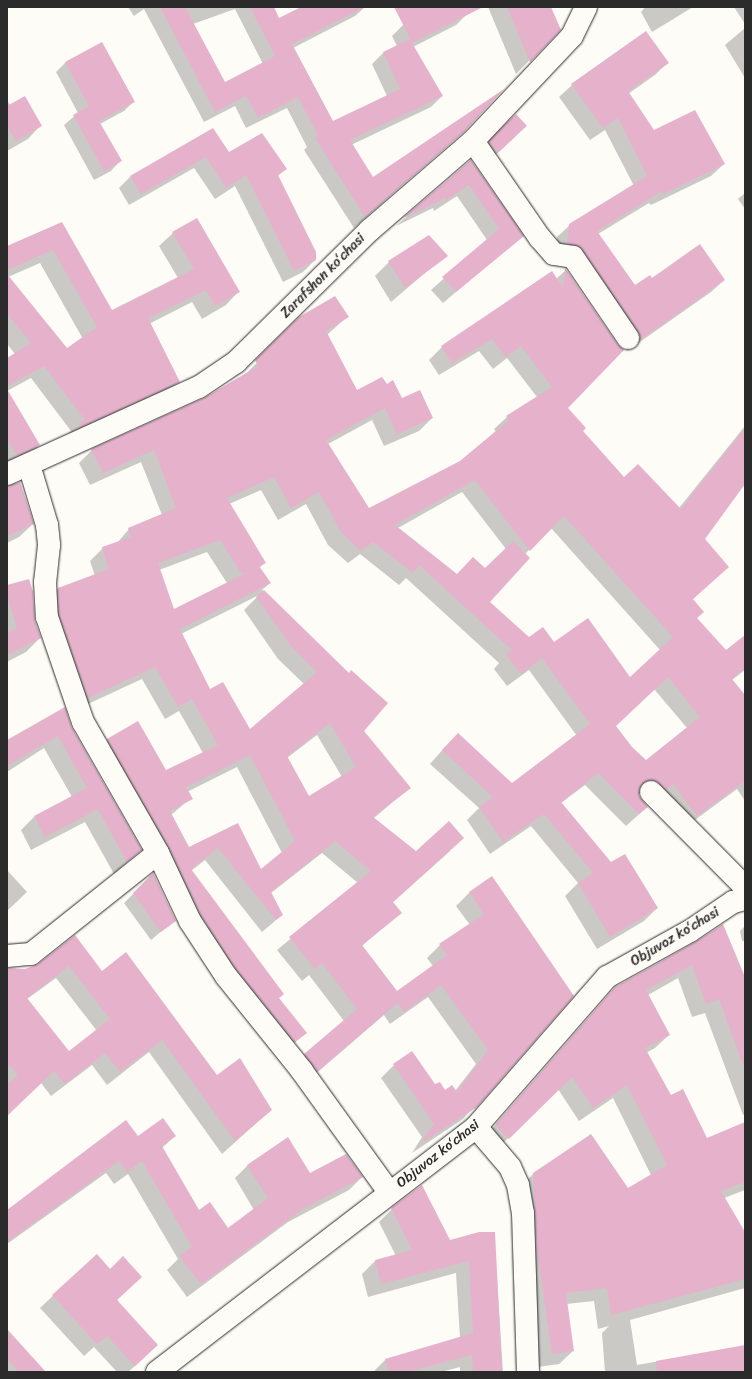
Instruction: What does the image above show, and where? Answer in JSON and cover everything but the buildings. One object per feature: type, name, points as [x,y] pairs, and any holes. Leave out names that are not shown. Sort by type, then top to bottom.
[{"type":"street","name":"Zarafshon koʻchasi","points":[[7,474],[199,387],[236,362],[370,230],[473,141],[572,36],[586,7]]},
{"type":"street","points":[[473,141],[540,238],[554,254],[573,257],[628,338]]},
{"type":"street","points":[[29,465],[47,525],[49,545],[44,582],[47,617],[83,722],[158,853],[190,921],[226,976],[302,1071],[389,1192]]},
{"type":"street","points":[[651,792],[745,887]]},
{"type":"street","points":[[7,956],[31,954],[158,853]]},
{"type":"street","name":"Objuvoz koʻchasi","points":[[157,1372],[389,1192],[476,1127],[607,977],[690,931],[733,902],[745,899]]},
{"type":"street","points":[[476,1127],[510,1167],[518,1185],[522,1213],[528,1372]]}]
